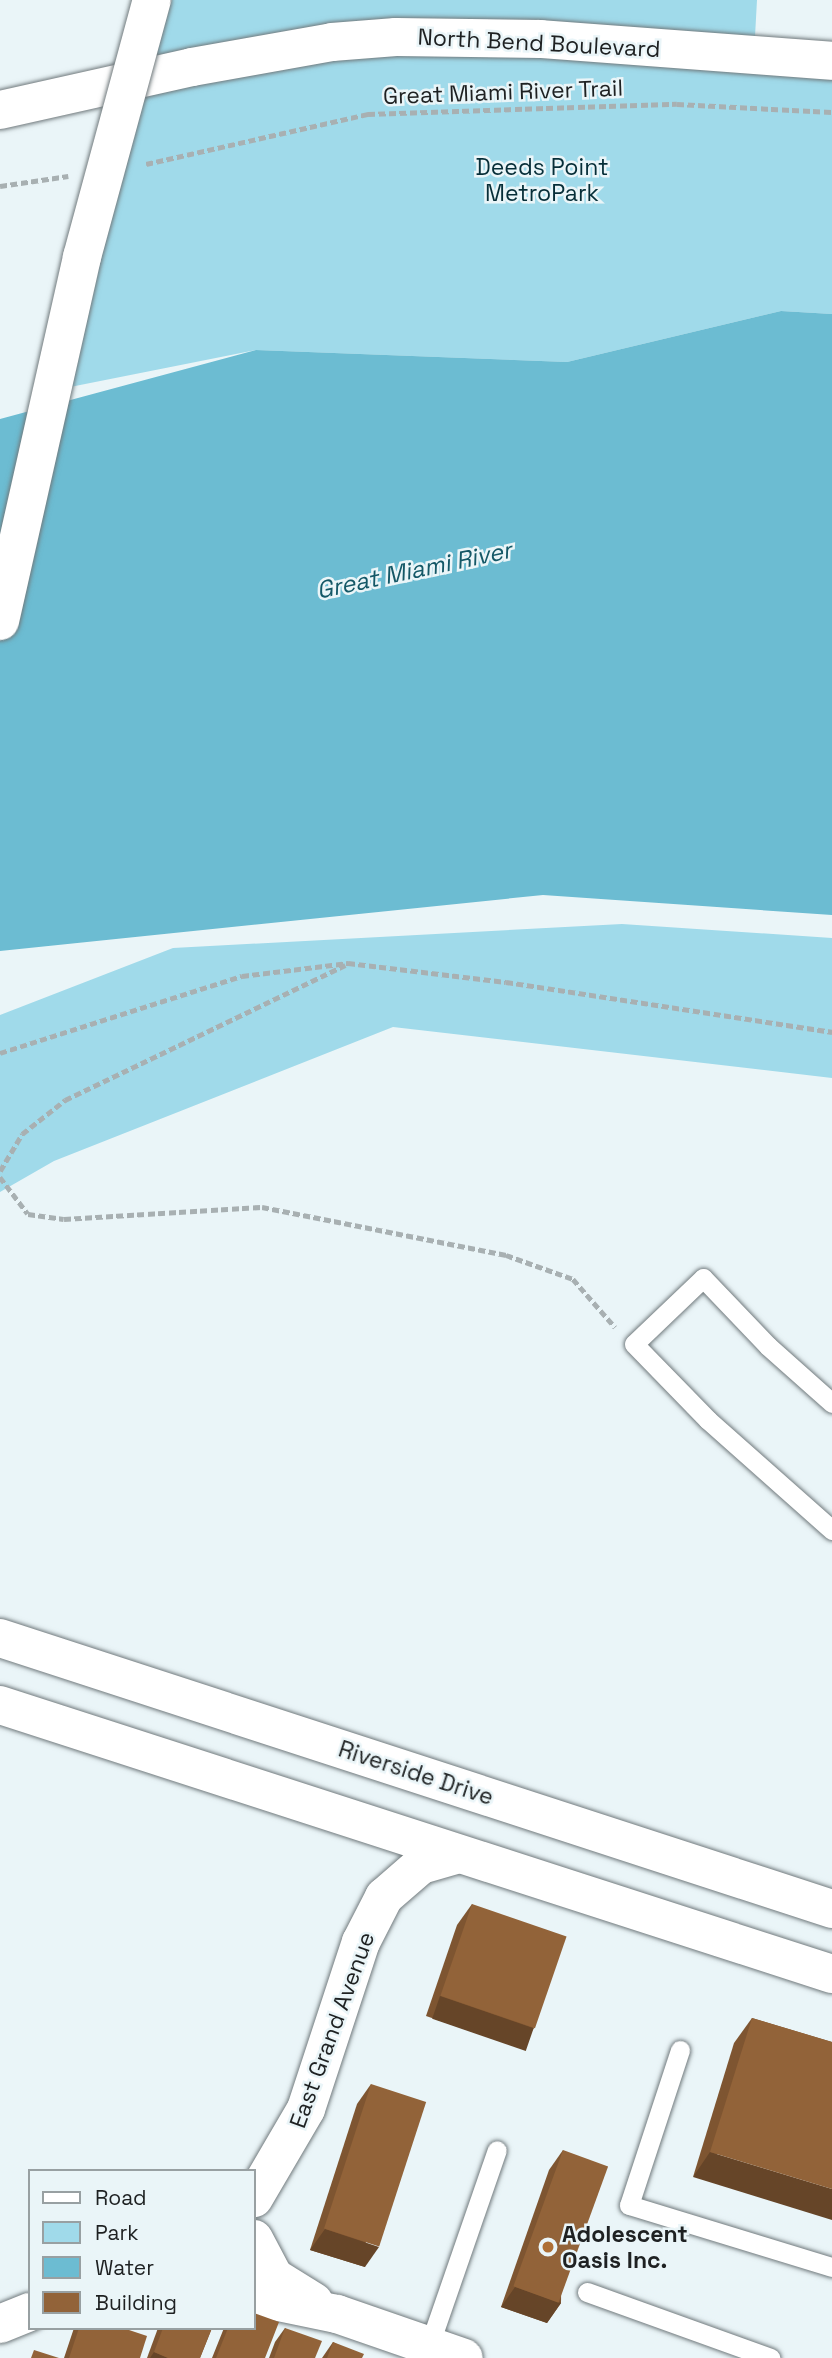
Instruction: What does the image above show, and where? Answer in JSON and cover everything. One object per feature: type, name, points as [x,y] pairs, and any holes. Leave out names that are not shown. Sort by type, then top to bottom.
[{"type":"main road","points":[[0,621],[86,244],[152,0]]},
{"type":"main road","name":"North Bend Boulevard","points":[[0,110],[192,67],[332,43],[396,37],[541,39],[832,61]]},
{"type":"main road","name":"Riverside Drive","points":[[0,1637],[832,1909]]},
{"type":"main road","points":[[0,1705],[456,1855],[832,1974]]},
{"type":"main road","name":"East Grand Avenue","points":[[256,2195],[306,2109],[361,1942],[384,1897],[421,1864],[456,1855]]},
{"type":"main road","points":[[256,2243],[274,2277],[337,2314]]},
{"type":"main road","points":[[256,2297],[337,2314],[446,2352]]},
{"type":"main road","points":[[0,2323],[28,2313]]},
{"type":"lane","points":[[832,1404],[768,1346],[703,1278],[634,1344],[716,1428],[832,1530]]},
{"type":"lane","points":[[680,2050],[629,2205],[832,2267]]},
{"type":"lane","points":[[446,2352],[497,2150]]},
{"type":"lane","points":[[587,2292],[771,2358]]},
{"type":"path","name":"Great Miami River Trail","points":[[181,158],[368,114],[677,104],[832,112]]},
{"type":"path","points":[[0,1171],[22,1134],[65,1100],[348,963]]},
{"type":"path","points":[[0,1053],[242,976],[348,963],[506,982],[832,1031]]},
{"type":"path","points":[[0,1177],[28,1214],[64,1219],[262,1207],[506,1255],[573,1279],[634,1344]]},
{"type":"green space","name":"Deeds Point MetroPark","points":[[172,0],[757,0],[754,55],[832,61],[832,314],[781,311],[567,362],[256,350],[50,391]]},
{"type":"green space","points":[[622,924],[832,938],[832,1078],[393,1027],[54,1161],[0,1192],[0,1015],[173,948]]},
{"type":"water","name":"Great Miami River","points":[[781,311],[832,314],[832,915],[543,895],[0,951],[0,419],[256,350],[567,362]]},
{"type":"building","points":[[472,1904],[567,1937],[535,2028],[440,1996]]},
{"type":"building","points":[[752,2018],[832,2042],[832,2189],[710,2152]]},
{"type":"building","points":[[371,2084],[426,2102],[379,2246],[324,2229]]},
{"type":"building","name":"Adolescent Oasis Inc.","points":[[563,2150],[608,2166],[559,2303],[513,2286]]},
{"type":"building","points":[[256,2314],[279,2322],[265,2358],[216,2358],[227,2330],[256,2330]]},
{"type":"building","points":[[285,2328],[322,2341],[315,2358],[274,2358]]},
{"type":"building","points":[[78,2330],[129,2330],[147,2336],[140,2358],[69,2358]]},
{"type":"building","points":[[162,2330],[211,2330],[200,2358],[168,2358],[154,2352]]},
{"type":"building","points":[[333,2342],[364,2354],[362,2358],[327,2358]]},
{"type":"building","points":[[34,2350],[59,2358],[31,2358]]},
{"type":"place","name":"Adolescent Oasis Inc.","points":[[548,2247]]}]
